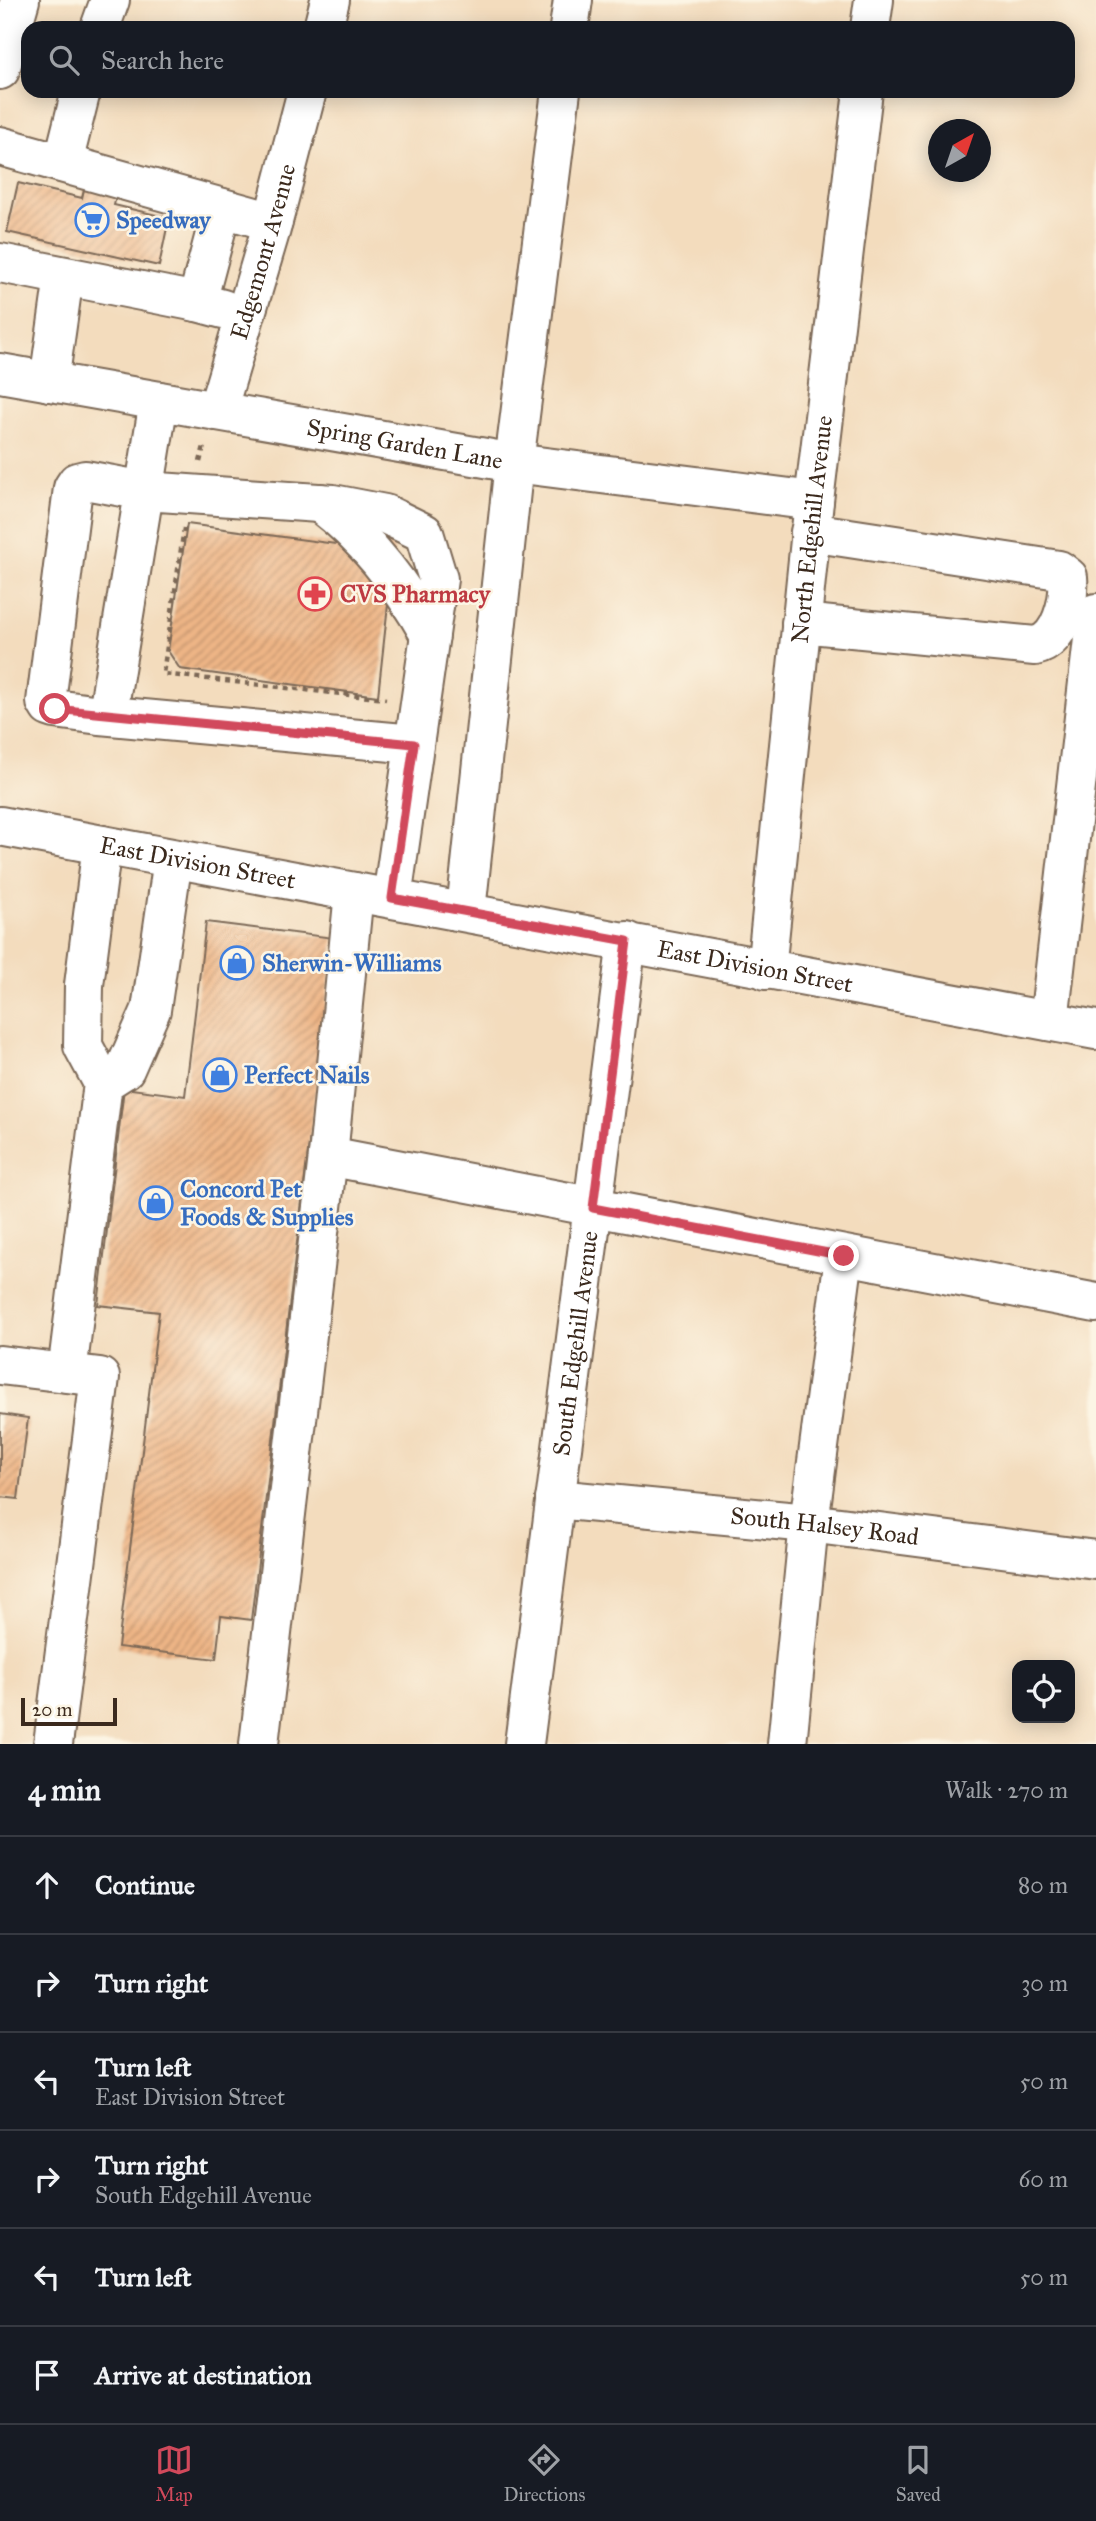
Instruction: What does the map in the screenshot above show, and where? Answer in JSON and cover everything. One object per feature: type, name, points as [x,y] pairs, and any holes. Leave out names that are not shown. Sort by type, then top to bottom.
[{"type":"main road","points":[[12,53],[20,0]]},
{"type":"main road","points":[[102,21],[110,0]]},
{"type":"main road","points":[[570,21],[572,0]]},
{"type":"main road","points":[[871,21],[874,0]]},
{"type":"main road","points":[[63,163],[78,98]]},
{"type":"main road","name":"Edgemont Avenue","points":[[217,411],[273,222],[305,98]]},
{"type":"main road","points":[[466,911],[514,463],[560,98]]},
{"type":"main road","name":"North Edgehill Avenue","points":[[766,970],[812,516],[862,98]]},
{"type":"main road","points":[[0,146],[273,222]]},
{"type":"main road","points":[[197,302],[222,208]]},
{"type":"main road","points":[[0,263],[197,302],[246,315]]},
{"type":"main road","points":[[49,382],[64,276]]},
{"type":"main road","name":"Spring Garden Lane","points":[[0,373],[812,516],[1059,570],[1068,577],[1069,589],[1064,612],[1055,633],[1045,644],[1035,646],[801,623]]},
{"type":"main road","points":[[100,715],[109,706],[159,401]]},
{"type":"main road","points":[[392,898],[438,579],[424,533],[385,514],[320,503],[145,491],[85,480],[77,482],[73,488],[46,702],[49,707],[100,715],[414,744]]},
{"type":"main road","points":[[320,503],[358,535],[410,599],[430,635]]},
{"type":"main road","points":[[1049,1021],[1096,613]]},
{"type":"main road","name":"East Division Street","points":[[0,826],[1096,1030]]},
{"type":"main road","points":[[67,1373],[103,1083],[83,1046],[83,985],[102,845]]},
{"type":"main road","points":[[103,1083],[125,1069],[151,1010],[173,859]]},
{"type":"main road","points":[[259,1744],[328,1156],[354,892]]},
{"type":"main road","name":"South Edgehill Avenue","points":[[524,1744],[627,941]]},
{"type":"main road","points":[[328,1156],[1096,1303]]},
{"type":"main road","points":[[787,1744],[809,1523],[844,1256]]},
{"type":"main road","points":[[0,1365],[100,1377],[53,1744]]},
{"type":"main road","name":"South Halsey Road","points":[[555,1499],[809,1523],[1096,1560]]},
{"type":"path","points":[[186,521],[163,674],[420,703]]},
{"type":"building","points":[[88,173],[120,180],[114,205],[169,218],[159,266],[7,232],[18,183],[82,198]]},
{"type":"building","name":"CVS Pharmacy","points":[[187,524],[358,547],[380,531],[394,549],[378,696],[180,669],[168,651]]},
{"type":"building","points":[[206,922],[334,938],[251,1620],[221,1616],[216,1659],[118,1647],[159,1312],[98,1305],[124,1088],[185,1096]]},
{"type":"building","points":[[0,1414],[28,1418],[18,1499],[0,1497]]},
{"type":"place","name":"Speedway","points":[[92,220]]},
{"type":"place","name":"CVS Pharmacy","points":[[315,594]]},
{"type":"place","name":"Sherwin-Williams","points":[[237,963]]},
{"type":"place","name":"Perfect Nails","points":[[220,1075]]},
{"type":"place","name":"Concord Pet Foods & Supplies","points":[[156,1203]]},
{"type":"route","points":[[55,709],[414,744],[392,898],[627,941],[593,1208],[844,1256]]}]
